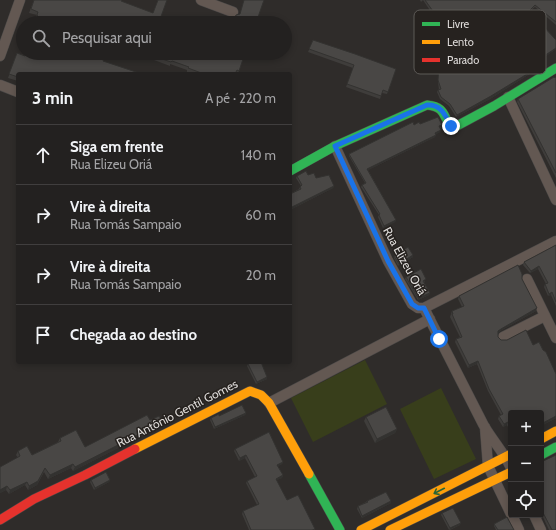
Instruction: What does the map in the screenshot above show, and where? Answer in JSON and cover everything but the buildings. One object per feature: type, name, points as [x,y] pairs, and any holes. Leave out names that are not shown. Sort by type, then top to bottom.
[{"type":"street","points":[[0,56],[20,0]]},
{"type":"street","points":[[201,0],[233,12]]},
{"type":"street","points":[[292,170],[335,146],[427,105],[436,106],[442,109],[451,127],[453,128],[494,106],[556,69]]},
{"type":"street","points":[[0,86],[16,91]]},
{"type":"street","points":[[508,97],[556,200]]},
{"type":"street","name":"Rua Elizeu Oriá","points":[[335,146],[388,261],[412,304],[418,308],[424,308],[448,358],[484,426],[508,456]]},
{"type":"street","points":[[424,308],[556,241]]},
{"type":"street","points":[[527,279],[556,338]]},
{"type":"street","points":[[503,337],[545,316]]},
{"type":"street","points":[[340,530],[269,403],[430,319]]},
{"type":"street","name":"Rua Antônio Gentil Gomes","points":[[0,520],[34,499],[238,396],[250,391],[261,395],[269,403]]},
{"type":"street","name":"Rua Elizeu Oriá","points":[[484,426],[488,466],[508,508]]},
{"type":"street","points":[[544,437],[556,431]]},
{"type":"street","points":[[544,453],[556,447]]},
{"type":"street","points":[[361,530],[508,456]]},
{"type":"street","points":[[390,530],[508,473]]},
{"type":"street","points":[[457,482],[463,495]]},
{"type":"street","name":"Rua Elizeu Oriá","points":[[513,518],[519,530]]},
{"type":"street","points":[[535,518],[541,530]]},
{"type":"green space","points":[[365,360],[387,404],[313,442],[291,398]]},
{"type":"green space","points":[[441,388],[476,459],[434,479],[400,409]]},
{"type":"traffic: fast","points":[[292,170],[335,146],[427,105],[434,106],[442,111],[447,121],[453,128],[494,106],[556,68]]},
{"type":"traffic: fast","points":[[544,453],[556,447]]},
{"type":"traffic: fast","points":[[309,474],[340,530]]},
{"type":"traffic: slow","points":[[135,449],[250,391],[261,395],[269,403],[309,474]]},
{"type":"traffic: slow","points":[[544,437],[556,431]]},
{"type":"traffic: slow","points":[[361,530],[508,456]]},
{"type":"traffic: slow","points":[[390,530],[508,473]]},
{"type":"traffic: jam","points":[[0,520],[34,499],[135,449]]},
{"type":"route","points":[[439,339],[424,308],[418,308],[412,304],[388,261],[335,146],[427,105],[436,106],[442,109],[451,126]]}]
